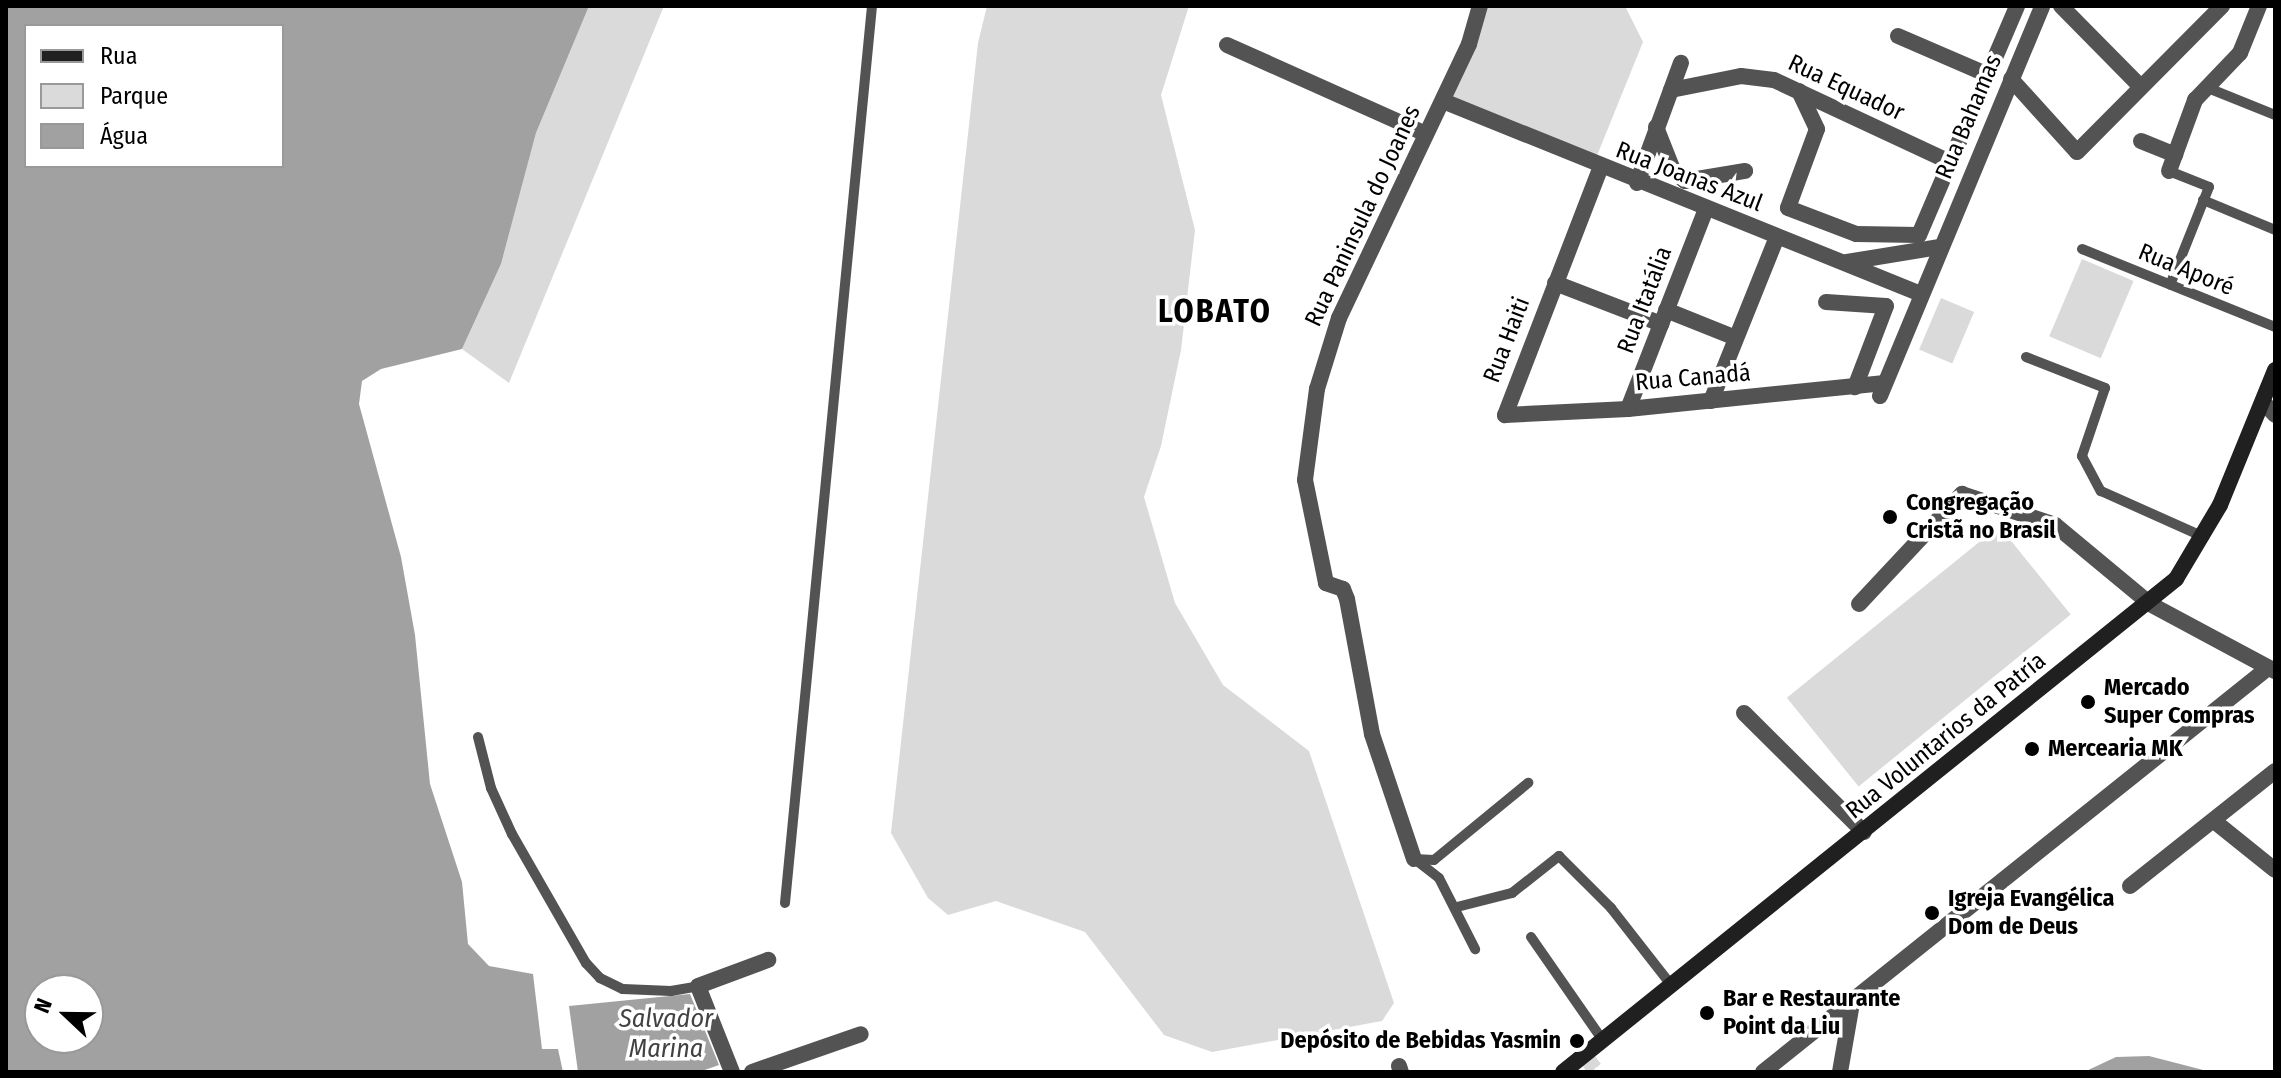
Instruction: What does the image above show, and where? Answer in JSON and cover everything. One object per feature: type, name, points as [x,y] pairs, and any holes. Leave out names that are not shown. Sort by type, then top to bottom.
[{"type":"street","name":"Rua Paninsula do Joanes","points":[[1414,859],[1372,734],[1347,599],[1343,589],[1326,583],[1305,480],[1317,389],[1339,318],[1443,101],[1480,6]]},
{"type":"street","name":"Rua Bahamas","points":[[1919,235],[2017,6]]},
{"type":"street","name":"Rua Bahamas","points":[[1882,389],[2042,6]]},
{"type":"street","points":[[2061,6],[2141,87]]},
{"type":"street","points":[[2011,79],[2077,152],[2222,6]]},
{"type":"street","points":[[2169,171],[2195,100],[2240,53],[2259,6]]},
{"type":"street","points":[[1898,36],[1988,75]]},
{"type":"street","points":[[1227,45],[1426,134]]},
{"type":"street","points":[[1637,183],[1681,63]]},
{"type":"street","name":"Rua Equador","points":[[1671,90],[1741,76],[1774,80],[1950,162]]},
{"type":"street","name":"Rua Joanas Azul","points":[[1799,91],[1817,129],[1788,208],[1856,234],[1919,235]]},
{"type":"street","name":"Rua Joanas Azul","points":[[1443,101],[1600,169],[1921,294]]},
{"type":"street","points":[[1656,127],[1673,170],[1685,181],[1745,171]]},
{"type":"street","points":[[2141,141],[2175,155]]},
{"type":"street","name":"Rua Haiti","points":[[1505,415],[1600,169]]},
{"type":"street","name":"Rua Itatália","points":[[1628,409],[1706,209]]},
{"type":"street","points":[[1711,401],[1777,237]]},
{"type":"street","points":[[1846,263],[1940,247]]},
{"type":"street","name":"Rua Haiti","points":[[1555,283],[1736,338]]},
{"type":"street","points":[[1826,302],[1886,306],[1855,387]]},
{"type":"street","name":"Rua Voluntarios da Patría","points":[[1563,1072],[2150,604],[2176,579],[2204,537],[2275,370]]},
{"type":"street","name":"Rua Canadá","points":[[1505,415],[1628,409],[1855,387],[1882,389]]},
{"type":"street","points":[[2263,402],[2275,415]]},
{"type":"street","points":[[1763,1072],[2272,670],[2150,604],[2055,525],[1962,494],[1859,604]]},
{"type":"street","points":[[1744,713],[1864,832]]},
{"type":"street","points":[[2130,886],[2275,771]]},
{"type":"street","points":[[2214,821],[2275,870]]},
{"type":"street","points":[[732,1072],[698,986],[768,960]]},
{"type":"street","points":[[1840,1072],[1852,1003]]},
{"type":"street","points":[[752,1072],[861,1034]]},
{"type":"lane","points":[[785,903],[872,6]]},
{"type":"lane","points":[[2208,88],[2275,115]]},
{"type":"lane","points":[[2169,171],[2209,187],[2170,285]]},
{"type":"lane","points":[[2203,200],[2275,230]]},
{"type":"lane","name":"Rua Aporé","points":[[2082,249],[2275,327]]},
{"type":"lane","points":[[2026,357],[2105,388],[2082,456],[2101,491],[2204,537]]},
{"type":"lane","points":[[478,737],[491,788],[512,834],[586,963],[623,989],[671,991],[698,986]]},
{"type":"lane","points":[[1414,859],[1434,860],[1528,783]]},
{"type":"lane","points":[[1457,907],[1512,893],[1559,856],[1611,908],[1672,986]]},
{"type":"lane","points":[[1414,859],[1439,878],[1457,907],[1475,949]]},
{"type":"lane","points":[[1531,937],[1604,1042]]},
{"type":"green space","points":[[589,6],[664,6],[509,383],[462,349],[501,264],[536,133]]},
{"type":"green space","points":[[987,6],[1189,6],[1161,95],[1195,230],[1181,350],[1161,446],[1144,497],[1175,603],[1223,685],[1309,751],[1394,1003],[1382,1021],[1212,1052],[1164,1035],[1085,932],[996,901],[948,915],[928,898],[891,833],[978,43]]},
{"type":"green space","points":[[1482,6],[1625,6],[1643,42],[1596,158],[1446,96]]},
{"type":"green space","points":[[2082,259],[2134,281],[2101,358],[2049,336]]},
{"type":"green space","points":[[1941,298],[1974,312],[1952,364],[1919,350]]},
{"type":"green space","points":[[1999,526],[2071,615],[1859,786],[1787,698]]},
{"type":"water","points":[[6,6],[589,6],[536,133],[501,264],[462,349],[381,369],[362,381],[359,404],[401,557],[415,635],[430,784],[462,882],[468,944],[489,966],[533,974],[542,1049],[558,1049],[563,1072],[6,1072]]},
{"type":"water","name":"Salvador Marina","points":[[690,994],[719,1065],[699,1072],[578,1072],[569,1006]]},
{"type":"water","points":[[2149,1056],[2211,1072],[2084,1072],[2116,1057]]},
{"type":"tunnel","points":[[1585,1056],[1597,1072]]},
{"type":"place","name":"Congregação Cristã no Brasil","points":[[1890,517]]},
{"type":"place","name":"Mercado Super Compras","points":[[2088,702]]},
{"type":"place","name":"Mercearia MK","points":[[2032,749]]},
{"type":"place","name":"Igreja Evangélica Dom de Deus","points":[[1932,913]]},
{"type":"place","name":"Bar e Restaurante Point da Liu","points":[[1707,1013]]},
{"type":"place","name":"Depósito de Bebidas Yasmin","points":[[1577,1041]]},
{"type":"district","name":"LOBATO","points":[[1215,311]]}]
